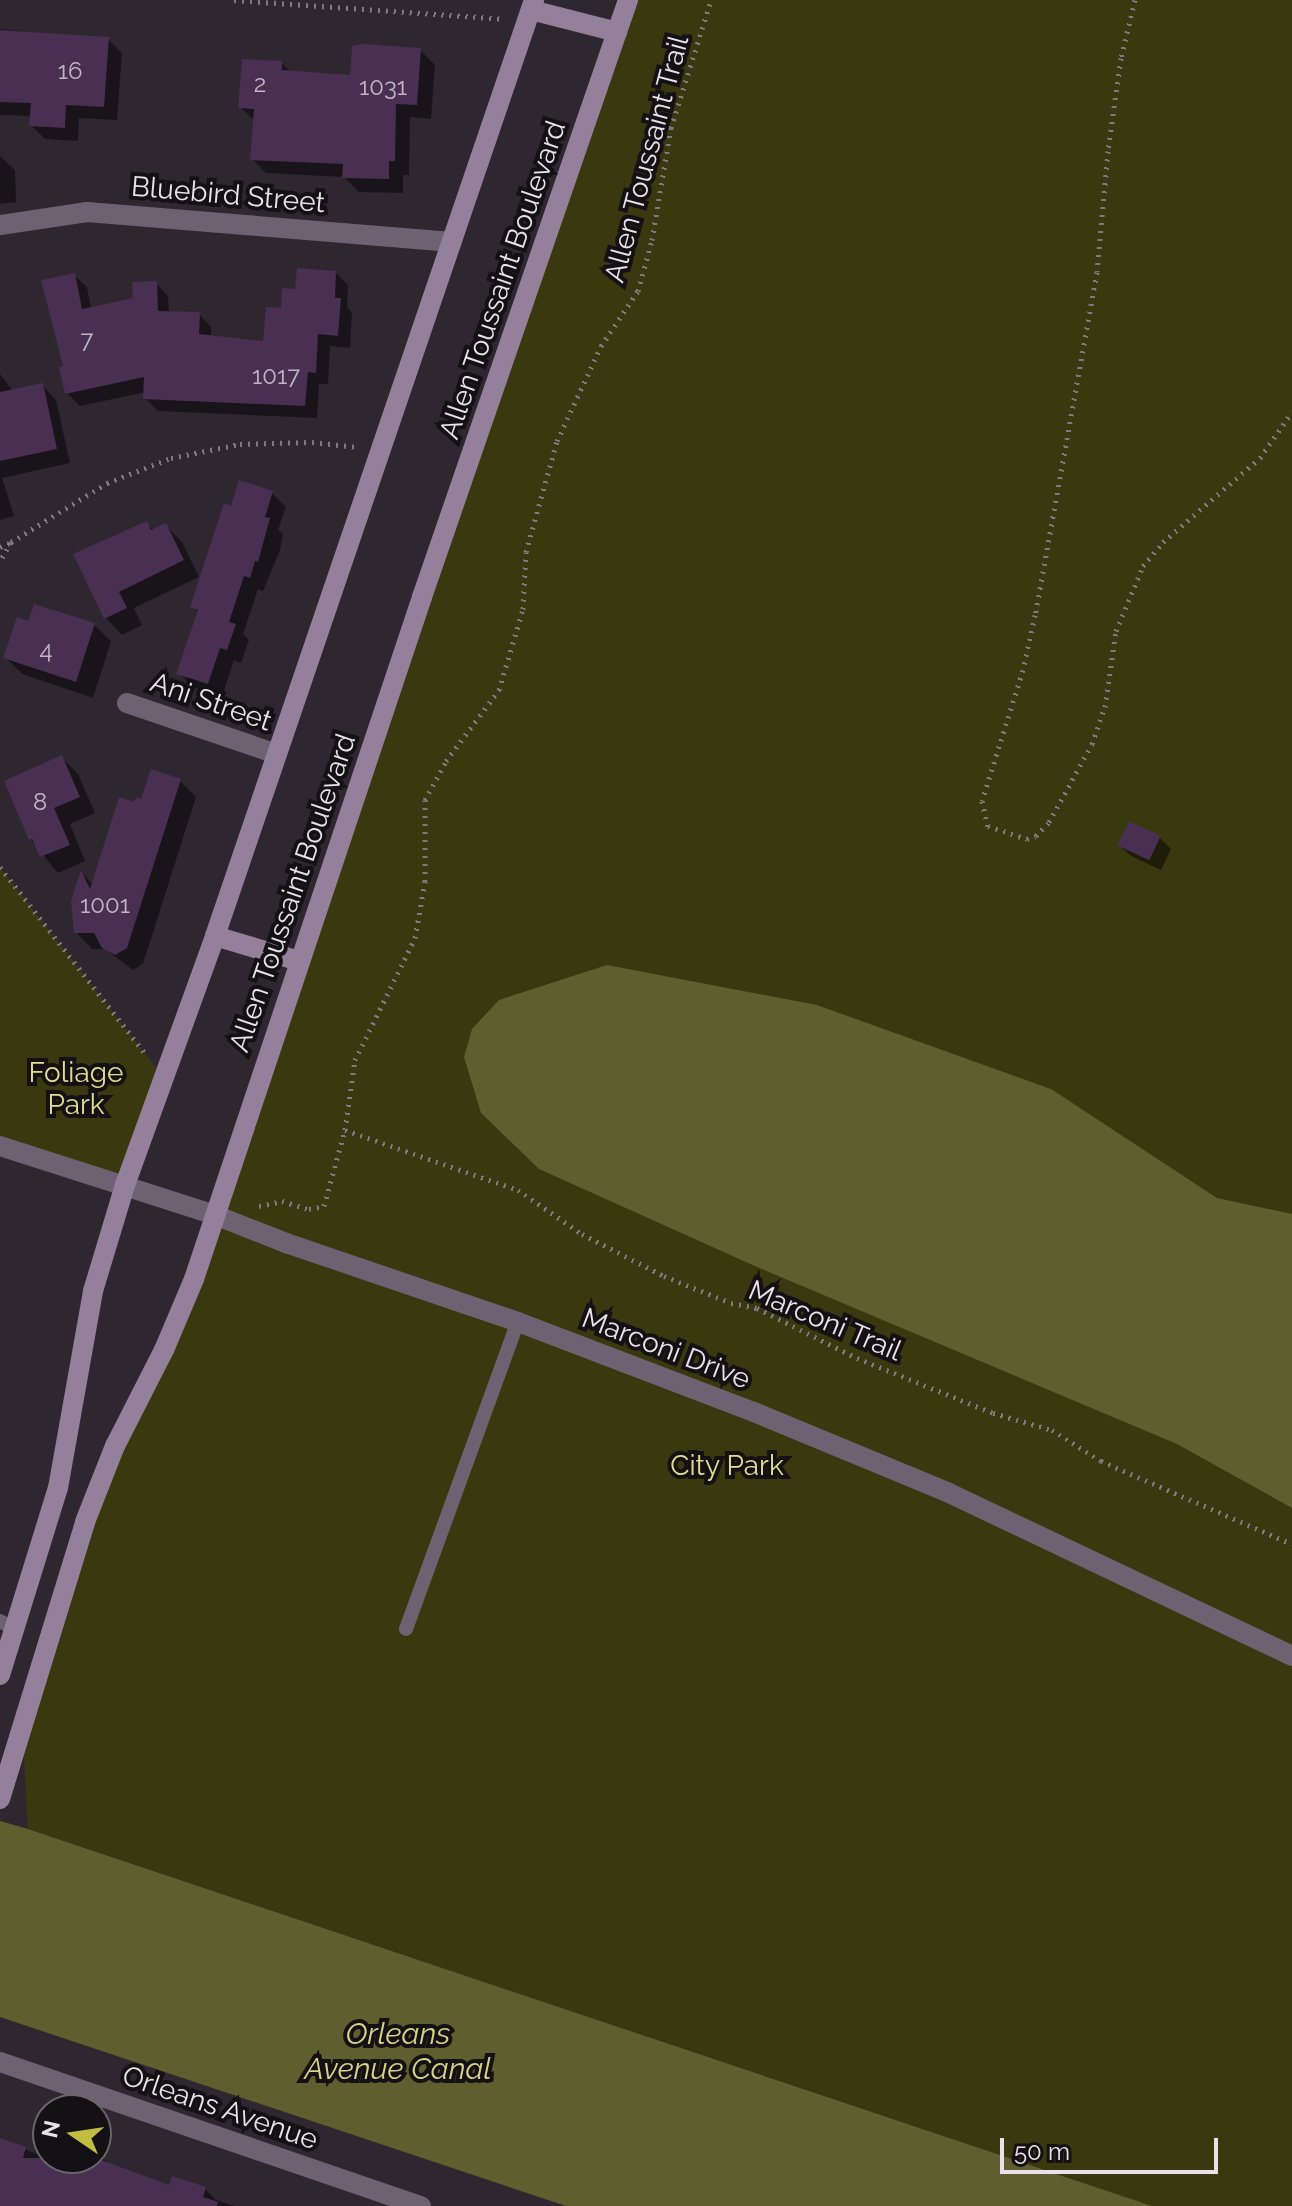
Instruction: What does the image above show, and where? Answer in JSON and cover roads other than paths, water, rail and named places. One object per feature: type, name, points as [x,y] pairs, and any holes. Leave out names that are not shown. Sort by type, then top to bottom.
[{"type":"main road","name":"Allen Toussaint Boulevard","points":[[1,1795],[85,1522],[115,1446],[164,1350],[194,1279],[299,961],[628,0]]},
{"type":"main road","points":[[0,1675],[7,1625],[58,1488],[93,1291],[125,1185],[215,936],[531,10],[617,32]]},
{"type":"main road","points":[[215,936],[299,961]]},
{"type":"street","name":"Bluebird Street","points":[[0,225],[87,212],[452,242]]},
{"type":"street","name":"Ani Street","points":[[127,703],[277,754]]},
{"type":"street","name":"Marconi Drive","points":[[0,1146],[215,1215],[286,1243],[518,1322],[754,1412],[947,1492],[1292,1656]]},
{"type":"street","name":"Orleans Avenue","points":[[0,2062],[421,2206]]},
{"type":"lane","points":[[406,1629],[518,1322]]},
{"type":"water","points":[[607,965],[817,1005],[1051,1089],[1217,1198],[1292,1214],[1292,1508],[1177,1444],[757,1267],[539,1169],[481,1113],[464,1057],[472,1029],[499,1000]]},
{"type":"water","name":"Orleans Avenue Canal","points":[[0,1821],[1152,2206],[566,2206],[0,2017]]},
{"type":"park label","name":"Foliage Park","points":[[76,1089]]},
{"type":"park label","name":"City Park","points":[[727,1466]]}]
